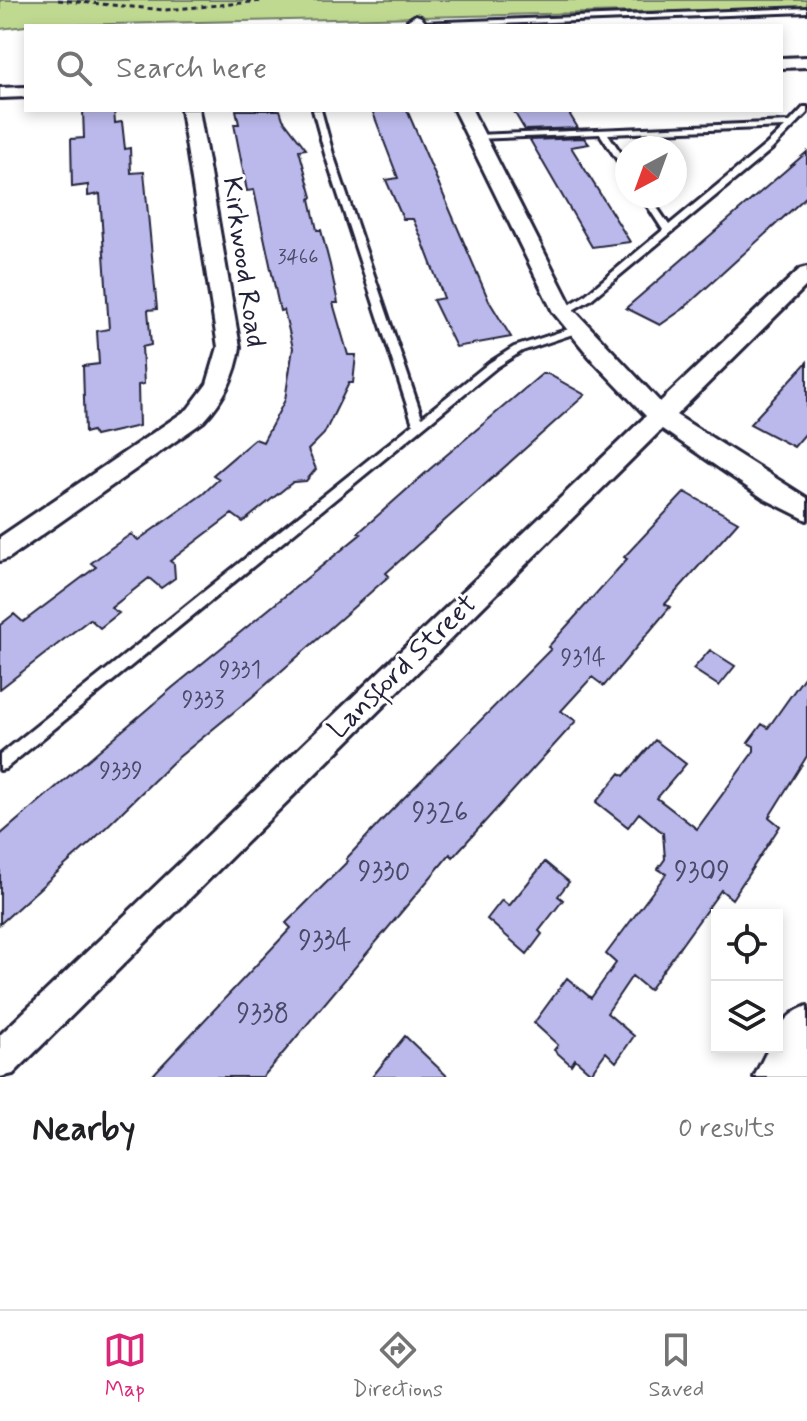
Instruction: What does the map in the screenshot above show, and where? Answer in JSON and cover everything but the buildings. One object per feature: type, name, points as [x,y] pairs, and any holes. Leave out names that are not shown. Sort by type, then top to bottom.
[{"type":"main road","points":[[780,1077],[807,1031]]},
{"type":"street","points":[[783,63],[807,62]]},
{"type":"street","points":[[0,93],[24,92]]},
{"type":"street","name":"Kirkwood Road","points":[[0,551],[196,415],[215,395],[225,372],[229,347],[190,112]]},
{"type":"street","points":[[464,112],[571,320],[660,416],[804,503]]},
{"type":"street","name":"Lansford Street","points":[[0,1061],[807,273]]},
{"type":"lane","points":[[419,24],[807,10]]},
{"type":"lane","points":[[0,764],[493,365],[571,320],[587,298],[807,109]]},
{"type":"lane","points":[[318,112],[419,424]]},
{"type":"lane","points":[[476,137],[793,124]]},
{"type":"lane","points":[[602,131],[615,150]]},
{"type":"lane","points":[[653,208],[668,230]]},
{"type":"path","points":[[58,0],[165,10],[263,1]]},
{"type":"green space","points":[[0,0],[807,0],[807,8],[24,24],[0,29]]}]
